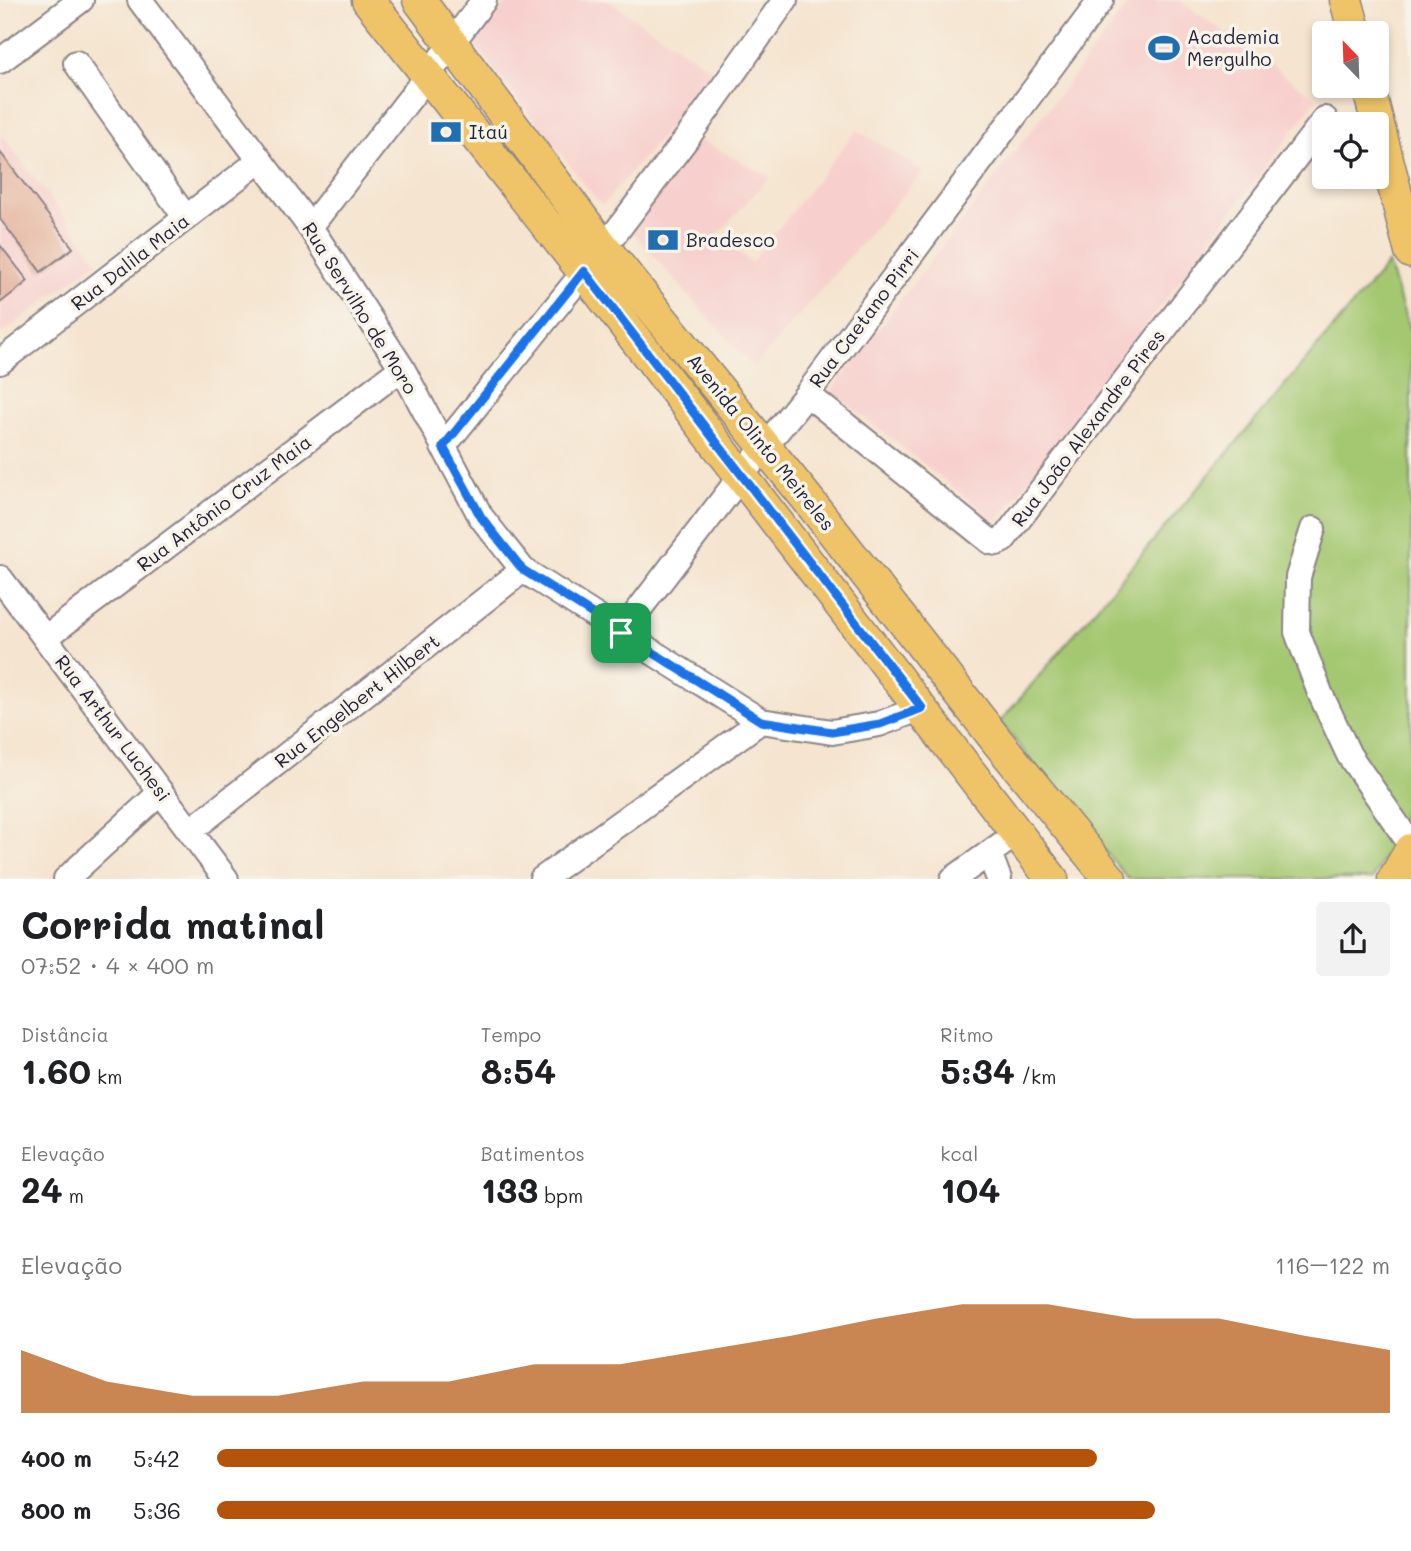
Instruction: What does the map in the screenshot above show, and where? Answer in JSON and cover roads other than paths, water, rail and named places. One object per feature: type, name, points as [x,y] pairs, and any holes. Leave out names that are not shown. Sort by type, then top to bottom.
[{"type":"main road","name":"Avenida Olinto Meireles","points":[[368,0],[428,75],[764,446],[997,741],[1110,879]]},
{"type":"main road","name":"Avenida Olinto Meireles","points":[[419,0],[452,43],[594,260],[741,476],[1052,879]]},
{"type":"main road","points":[[1346,0],[1352,21]]},
{"type":"main road","points":[[1371,98],[1411,252]]},
{"type":"main road","points":[[1394,879],[1411,847]]},
{"type":"street","points":[[0,61],[82,0]]},
{"type":"street","name":"Rua Servilho de Moro","points":[[140,0],[310,228],[402,368],[481,517],[523,570],[761,721],[832,732],[880,724],[922,708]]},
{"type":"street","points":[[310,228],[484,0]]},
{"type":"street","points":[[443,447],[594,260],[690,134],[785,0]]},
{"type":"street","name":"Rua Caetano Pirri","points":[[621,633],[807,394],[1092,3]]},
{"type":"street","points":[[76,62],[180,211]]},
{"type":"street","name":"Rua João Alexandre Pires","points":[[807,394],[991,542],[1003,540],[1312,136]]},
{"type":"street","name":"Rua Dalila Maia","points":[[0,362],[180,211],[259,161]]},
{"type":"street","name":"Rua Antônio Cruz Maia","points":[[45,638],[402,368]]},
{"type":"street","points":[[1313,529],[1298,577],[1297,632],[1320,693],[1349,755],[1411,847]]},
{"type":"street","name":"Rua Engelbert Hilbert","points":[[190,831],[523,570]]},
{"type":"street","name":"Rua Arthur Luchesi","points":[[5,595],[45,638],[226,879]]},
{"type":"street","points":[[542,879],[761,721]]},
{"type":"street","points":[[66,879],[161,792]]},
{"type":"street","points":[[953,879],[1016,834]]},
{"type":"street","points":[[989,853],[999,879]]},
{"type":"place","name":"Academia Mergulho","points":[[1164,48]]},
{"type":"place","name":"Itaú","points":[[446,132]]},
{"type":"place","name":"Bradesco","points":[[663,240]]}]
